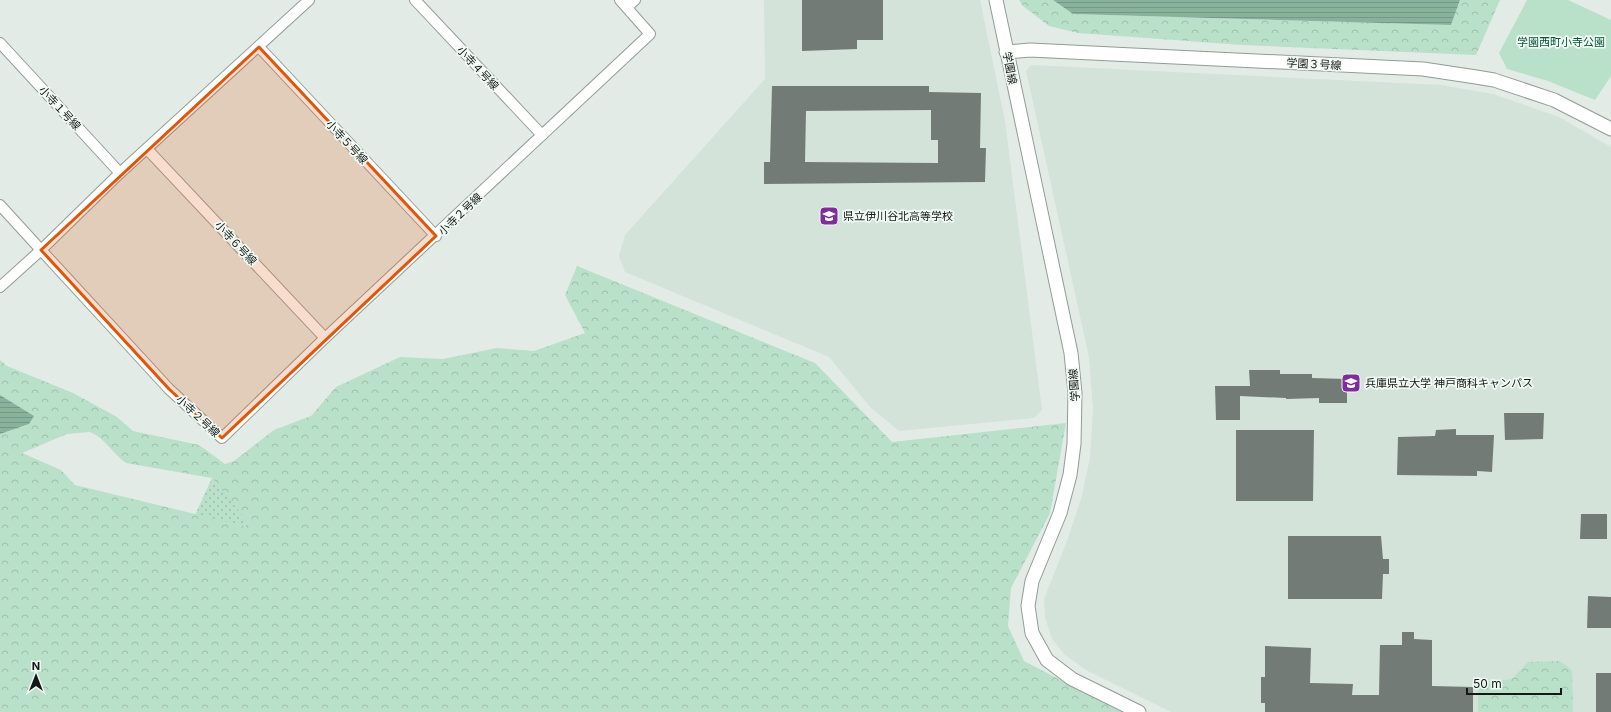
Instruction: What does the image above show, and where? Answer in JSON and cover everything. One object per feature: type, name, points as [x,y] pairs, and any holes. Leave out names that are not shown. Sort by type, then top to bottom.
[{"type":"street","points":[[0,287],[41,250],[120,173],[309,0]]},
{"type":"street","name":"小寺４号線","points":[[414,0],[542,135]]},
{"type":"street","name":"学園線","points":[[996,0],[1071,353],[1075,393],[1074,444],[1070,475],[1060,513],[1032,581],[1028,606],[1032,633],[1047,660],[1066,675],[1139,712]]},
{"type":"street","name":"小寺２号線","points":[[41,250],[169,389],[222,438],[325,338],[436,236],[650,34],[627,2]]},
{"type":"street","name":"小寺１号線","points":[[0,43],[120,173]]},
{"type":"street","name":"小寺５号線","points":[[259,47],[436,236]]},
{"type":"street","name":"学園３号線","points":[[1006,52],[1030,50],[1423,69],[1494,80],[1554,100],[1611,129]]},
{"type":"street","name":"小寺６号線","points":[[147,149],[325,338]]},
{"type":"street","points":[[0,205],[41,250]]},
{"type":"highlighted area","points":[[259,47],[436,236],[222,438],[169,389],[41,250]]},
{"type":"shaded area","name":"県立伊川谷北高等学校","points":[[764,0],[980,0],[1005,121],[1042,410],[1034,418],[899,431],[870,407],[829,357],[625,272],[619,256],[625,235],[765,79]]},
{"type":"shaded area","points":[[1053,0],[1460,0],[1451,25],[1073,14]]},
{"type":"shaded area","name":"兵庫県立大学 神戸商科キャンパス","points":[[1031,65],[1441,85],[1493,94],[1559,117],[1611,147],[1611,712],[1171,712],[1086,670],[1065,655],[1052,639],[1045,618],[1044,599],[1067,541],[1081,499],[1090,458],[1093,409],[1089,357],[1026,71]]},
{"type":"shaded area","points":[[0,395],[34,416],[29,424],[0,434]]},
{"type":"green space","points":[[1019,0],[1053,0],[1073,14],[1451,25],[1460,0],[1500,0],[1476,55],[1242,45],[1078,33],[1049,26],[1023,6]]},
{"type":"green space","name":"学園西町小寺公園","points":[[1527,0],[1568,0],[1611,20],[1611,76],[1595,100],[1548,81],[1507,69],[1499,53]]},
{"type":"green space","points":[[577,266],[815,363],[892,442],[1066,423],[1050,513],[1011,588],[1008,626],[1024,661],[1122,712],[0,712],[0,434],[29,424],[33,416],[0,395],[0,360],[7,366],[73,393],[117,417],[133,431],[199,445],[225,464],[234,461],[274,430],[311,416],[336,387],[400,357],[443,359],[497,348],[534,351],[585,333],[565,295]],"holes":[[[90,432],[105,442],[126,463],[212,478],[247,521],[245,526],[75,485],[61,470],[22,453],[67,434]]]},
{"type":"green space","points":[[212,478],[248,520],[244,526],[195,515]]},
{"type":"green space","points":[[1560,661],[1572,670],[1573,712],[1478,712],[1478,684],[1512,679],[1528,662]]},
{"type":"building","points":[[802,0],[883,0],[883,40],[857,40],[857,49],[802,51]]},
{"type":"building","points":[[772,86],[929,86],[929,92],[981,93],[980,148],[986,148],[985,182],[764,184],[764,162],[770,162]],"holes":[[[931,110],[931,140],[938,140],[938,163],[805,162],[806,111]]]},
{"type":"building","points":[[1249,370],[1280,370],[1280,374],[1312,374],[1312,378],[1347,379],[1347,403],[1319,403],[1319,398],[1286,399],[1240,396],[1240,420],[1216,420],[1215,386],[1250,386]]},
{"type":"building","points":[[1504,413],[1544,413],[1543,439],[1505,440]]},
{"type":"building","points":[[1456,429],[1456,435],[1494,435],[1492,472],[1477,471],[1477,476],[1397,475],[1398,437],[1435,436],[1436,430]]},
{"type":"building","points":[[1236,430],[1314,430],[1313,501],[1236,501]]},
{"type":"building","points":[[1581,514],[1607,514],[1607,539],[1580,539]]},
{"type":"building","points":[[1288,536],[1381,536],[1383,559],[1389,559],[1389,574],[1383,574],[1382,599],[1288,599]]},
{"type":"building","points":[[1588,596],[1611,597],[1611,628],[1587,628]]},
{"type":"building","points":[[1402,632],[1414,632],[1414,639],[1432,640],[1432,686],[1473,687],[1473,712],[1265,712],[1265,703],[1261,703],[1261,677],[1265,677],[1265,646],[1311,648],[1310,683],[1353,684],[1352,695],[1379,695],[1380,645],[1402,645]]},
{"type":"building","points":[[1596,673],[1611,673],[1611,712],[1596,712]]},
{"type":"place","name":"県立伊川谷北高等学校","points":[[829,216]]},
{"type":"place","name":"兵庫県立大学 神戸商科キャンパス","points":[[1351,383]]}]
